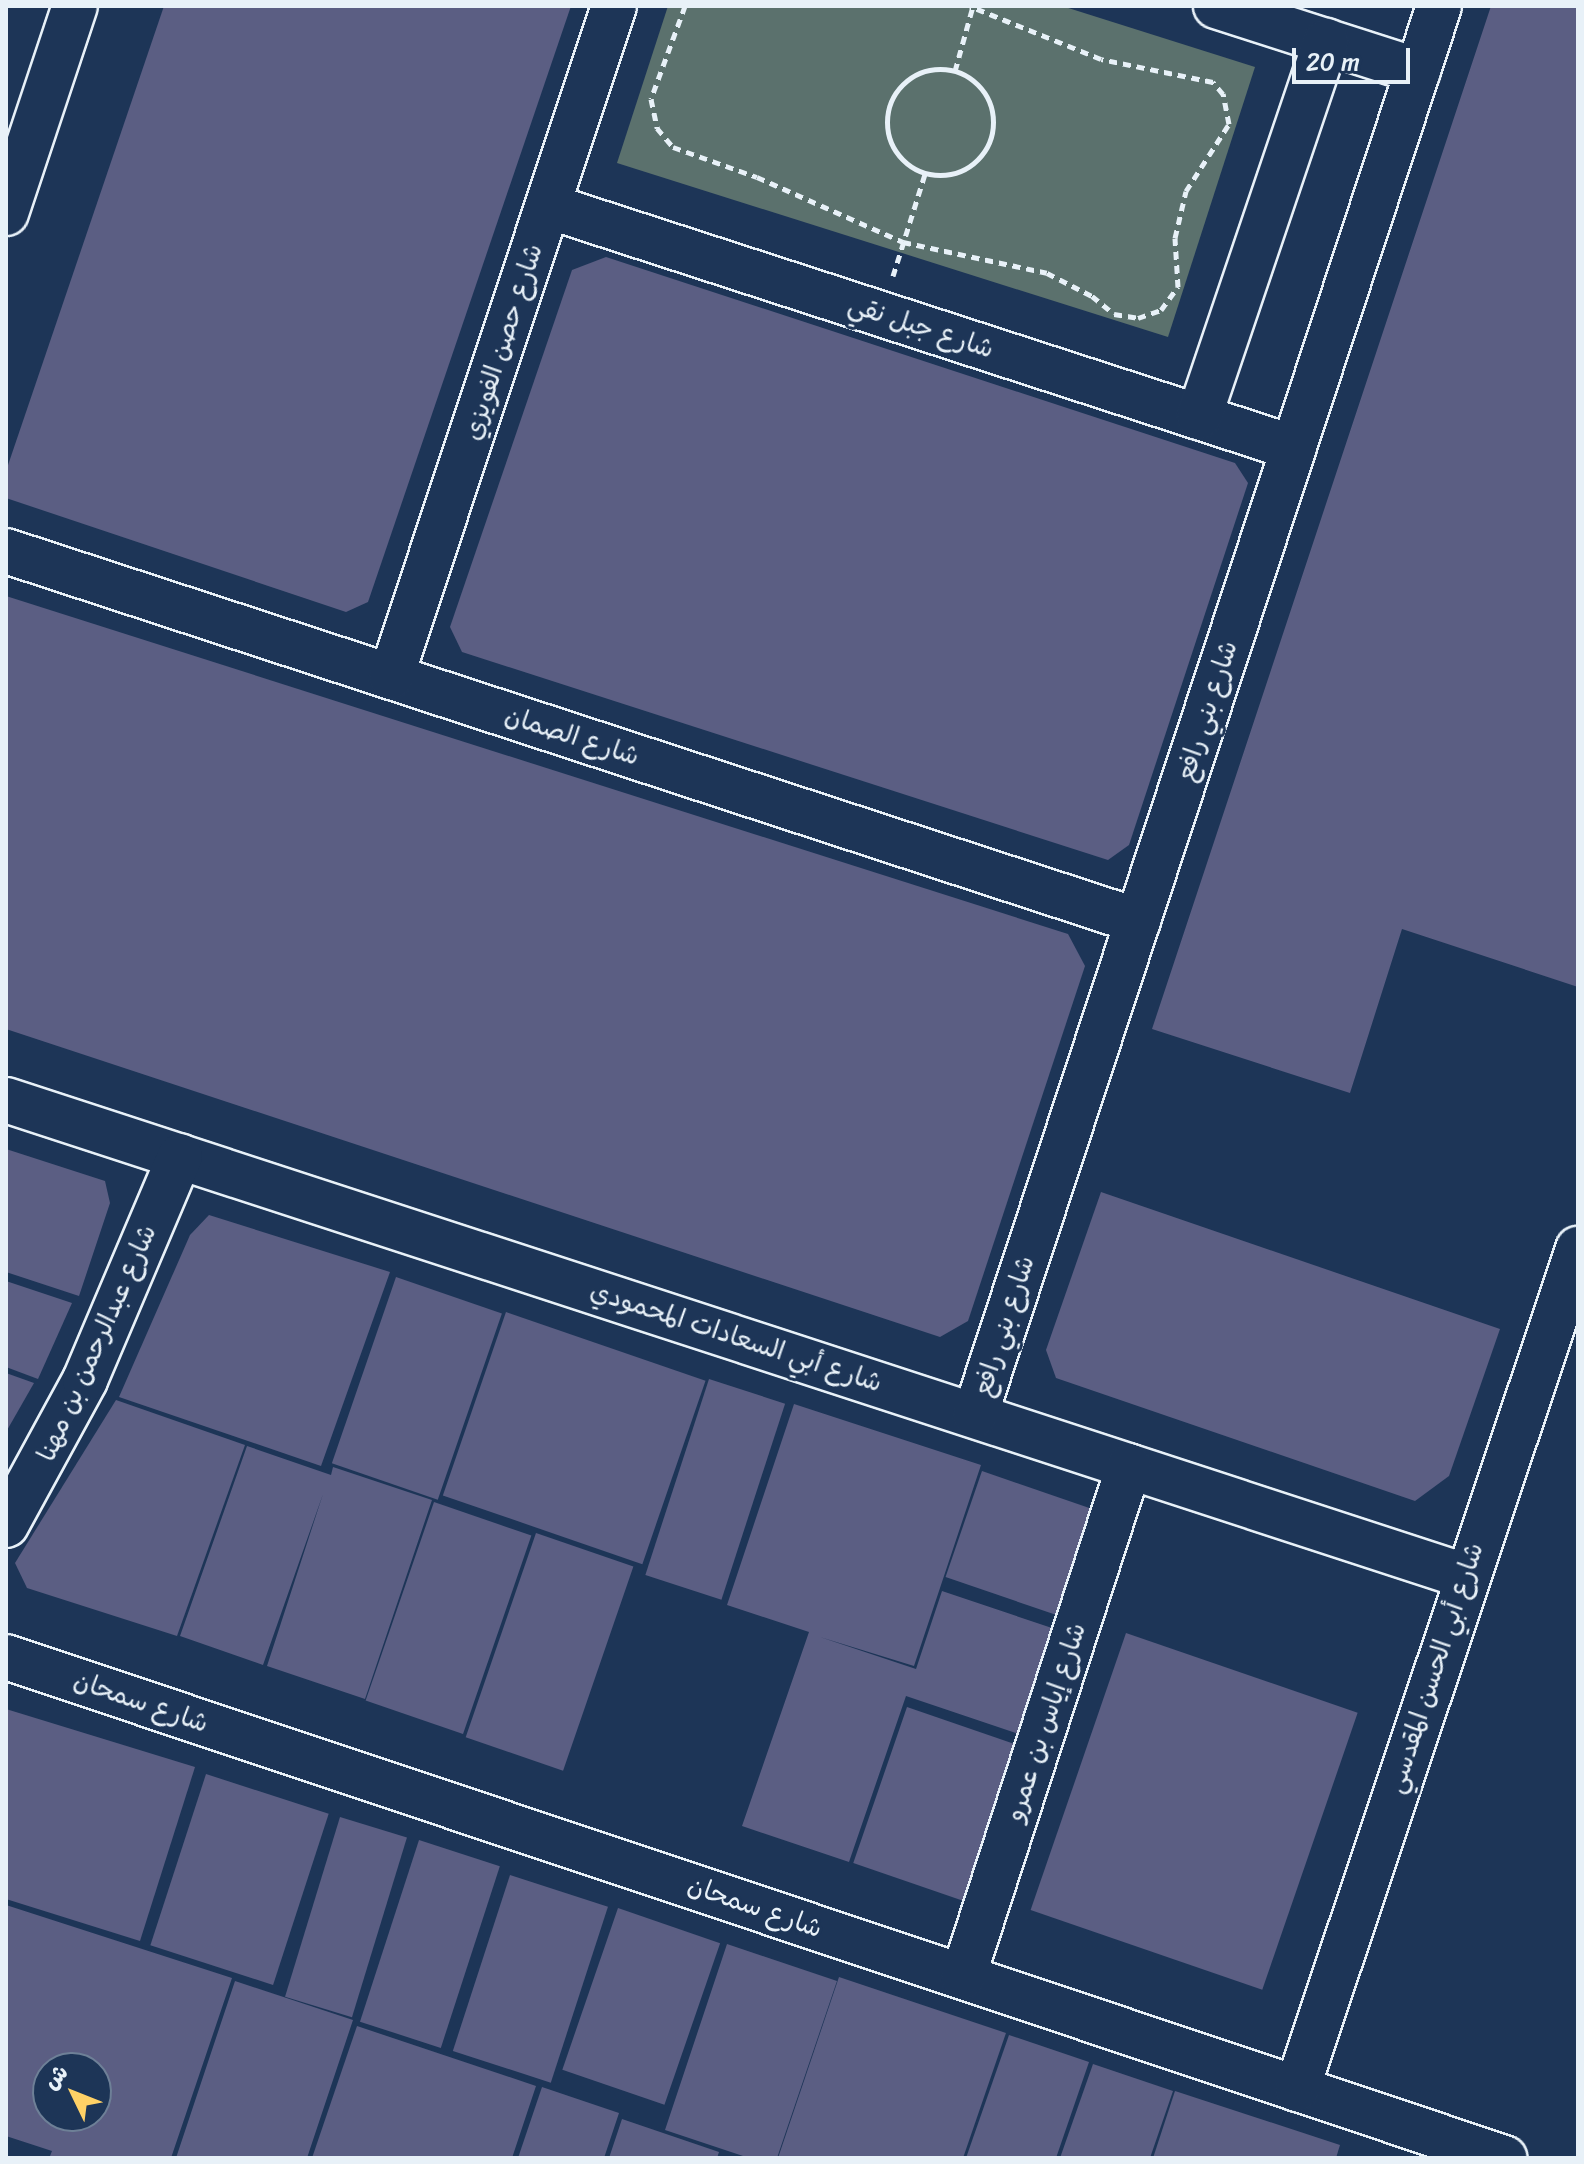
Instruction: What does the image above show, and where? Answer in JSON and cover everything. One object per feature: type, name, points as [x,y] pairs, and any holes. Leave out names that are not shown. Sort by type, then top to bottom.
[{"type":"street","points":[[6,213],[75,6]]},
{"type":"street","name":"شارع حصن الفويزي","points":[[391,677],[614,6]]},
{"type":"street","points":[[1216,6],[1418,71]]},
{"type":"street","name":"شارع بني رافع","points":[[975,1415],[1439,6]]},
{"type":"street","points":[[1199,417],[1326,41]]},
{"type":"street","name":"شارع جبل نقي","points":[[548,206],[1294,448]]},
{"type":"street","name":"شارع الصمان","points":[[6,551],[1138,921]]},
{"type":"street","name":"شارع أبي السعادات المحمودي","points":[[6,1100],[1465,1576]]},
{"type":"street","name":"شارع عبدالرحمن بن مهنا","points":[[6,1525],[85,1380],[180,1156]]},
{"type":"street","name":"شارع أبي الحسن المقدسي","points":[[1297,2089],[1465,1576],[1578,1249]]},
{"type":"street","name":"شارع إياس بن عمرو","points":[[963,1977],[1129,1466]]},
{"type":"street","name":"شارع سمحان","points":[[6,1657],[1504,2158]]},
{"type":"path","points":[[685,6],[651,99],[663,138],[684,154],[757,177],[903,242],[1047,273],[1092,296],[1114,314],[1151,316],[1171,300],[1178,287],[1174,250],[1179,214],[1198,169],[1229,124],[1223,94],[1213,82],[1101,59],[972,6],[955,71]]},
{"type":"path","points":[[939,69],[955,71],[970,78],[986,97],[994,121],[991,137],[973,164],[941,176],[925,174],[898,155],[886,124],[889,107],[896,92],[915,76],[939,69]]},
{"type":"path","points":[[881,314],[925,174]]},
{"type":"green space","points":[[668,6],[1062,6],[1255,67],[1168,337],[617,163]]},
{"type":"building","points":[[164,6],[571,6],[368,602],[346,612],[6,498],[6,471]]},
{"type":"building","points":[[1491,6],[1578,6],[1578,987],[1402,929],[1350,1093],[1152,1029]]},
{"type":"building","points":[[606,257],[1235,463],[1248,483],[1129,845],[1108,860],[462,652],[450,627],[572,270]]},
{"type":"building","points":[[6,596],[1068,934],[1085,966],[968,1321],[940,1337],[6,1029]]},
{"type":"building","points":[[6,1149],[105,1181],[110,1203],[79,1296],[6,1272]]},
{"type":"building","points":[[1101,1192],[1500,1329],[1449,1476],[1415,1501],[1056,1378],[1046,1350]]},
{"type":"building","points":[[209,1215],[390,1272],[321,1466],[119,1397],[190,1235]]},
{"type":"building","points":[[396,1277],[502,1313],[438,1500],[332,1463]]},
{"type":"building","points":[[6,1281],[72,1303],[38,1379],[6,1367]]},
{"type":"building","points":[[506,1312],[706,1381],[642,1564],[443,1495]]},
{"type":"building","points":[[6,1373],[34,1383],[6,1432]]},
{"type":"building","points":[[709,1379],[785,1404],[721,1600],[645,1575]]},
{"type":"building","points":[[116,1400],[245,1445],[177,1636],[27,1588],[15,1563]]},
{"type":"building","points":[[794,1404],[981,1465],[914,1666],[820,1637],[916,1669],[942,1591],[1058,1630],[1022,1735],[906,1696],[849,1862],[742,1826],[809,1632],[727,1605]]},
{"type":"building","points":[[247,1446],[331,1475],[333,1467],[432,1500],[365,1699],[267,1666],[323,1494],[263,1665],[180,1636]]},
{"type":"building","points":[[982,1471],[1097,1511],[1061,1617],[946,1577]]},
{"type":"building","points":[[434,1502],[531,1536],[463,1734],[366,1701]]},
{"type":"building","points":[[536,1533],[633,1567],[563,1771],[466,1737]]},
{"type":"building","points":[[1126,1633],[1358,1713],[1262,1990],[1031,1910]]},
{"type":"building","points":[[907,1707],[1017,1745],[963,1901],[853,1863]]},
{"type":"building","points":[[6,1709],[195,1767],[140,1941],[6,1899]]},
{"type":"building","points":[[206,1774],[329,1814],[273,1985],[150,1945]]},
{"type":"building","points":[[340,1817],[407,1837],[352,2017],[285,1997]]},
{"type":"building","points":[[419,1840],[500,1866],[441,2048],[360,2022]]},
{"type":"building","points":[[510,1875],[608,1907],[551,2083],[453,2051]]},
{"type":"building","points":[[6,1905],[232,1978],[171,2158],[58,2158],[50,2156],[52,2151],[6,2136]]},
{"type":"building","points":[[618,1908],[720,1943],[664,2105],[562,2070]]},
{"type":"building","points":[[727,1944],[837,1981],[777,2158],[749,2158],[665,2130]]},
{"type":"building","points":[[839,1977],[1006,2033],[963,2158],[778,2158]]},
{"type":"building","points":[[235,1981],[353,2020],[307,2158],[176,2158]]},
{"type":"building","points":[[357,2026],[536,2086],[512,2158],[312,2158]]},
{"type":"building","points":[[1009,2035],[1089,2062],[1056,2158],[966,2158]]},
{"type":"building","points":[[1093,2064],[1173,2091],[1150,2158],[1060,2158]]},
{"type":"building","points":[[542,2087],[619,2113],[604,2158],[518,2158]]},
{"type":"building","points":[[1175,2091],[1340,2145],[1336,2158],[1153,2158]]},
{"type":"building","points":[[622,2119],[719,2152],[717,2158],[609,2158]]}]
